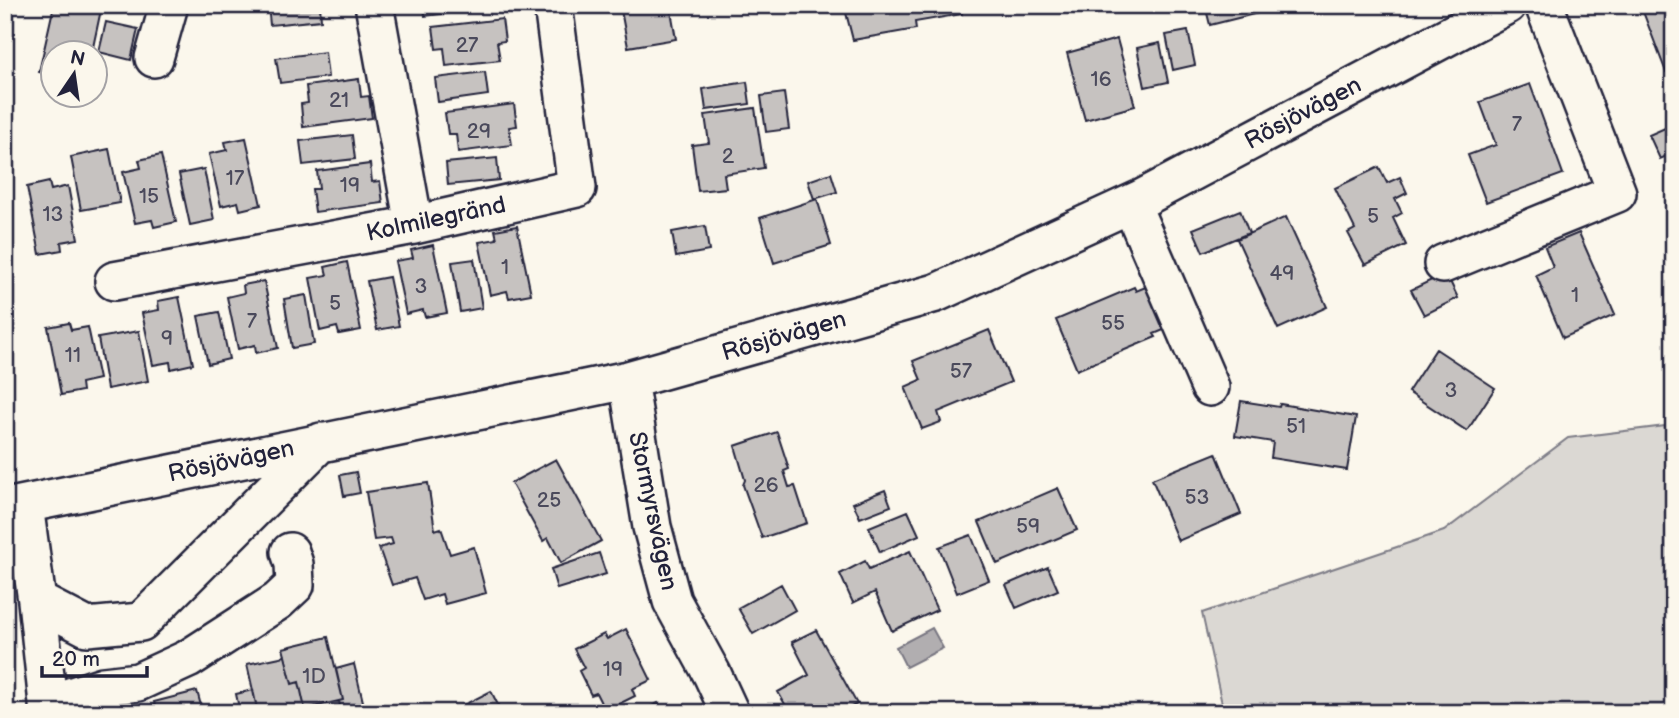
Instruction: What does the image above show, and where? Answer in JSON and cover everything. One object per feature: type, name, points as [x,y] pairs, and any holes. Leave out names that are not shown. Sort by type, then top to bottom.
[{"type":"street","points":[[154,58],[169,5]]},
{"type":"street","name":"Kolmilegränd","points":[[114,281],[414,225],[577,188],[553,5]]},
{"type":"street","name":"Rösjövägen","points":[[15,507],[628,380],[936,293],[1131,204],[1507,5]]},
{"type":"street","points":[[1443,264],[1617,193],[1544,5]]},
{"type":"street","points":[[375,10],[414,225]]},
{"type":"street","points":[[1131,204],[1210,387]]},
{"type":"street","name":"Stormyrsvägen","points":[[628,380],[652,527],[672,601],[730,713]]},
{"type":"street","points":[[37,601],[86,627],[141,622],[321,442]]},
{"type":"street","points":[[15,507],[37,601],[48,708],[103,686],[138,682],[188,659],[278,601],[295,585],[294,564],[290,552]]},
{"type":"shaded area","points":[[1674,425],[1674,713],[1224,713],[1202,613],[1444,531],[1568,438]]},
{"type":"shaded area","points":[[932,628],[943,648],[906,667],[896,647]]},
{"type":"building","points":[[54,5],[102,5],[95,38],[47,38]]},
{"type":"building","points":[[268,5],[320,5],[321,20],[270,25]]},
{"type":"building","points":[[424,5],[475,5],[476,10],[425,16]]},
{"type":"building","points":[[620,5],[670,5],[676,39],[628,47]]},
{"type":"building","points":[[844,5],[961,5],[962,14],[915,22],[916,29],[853,40]]},
{"type":"building","points":[[1205,5],[1268,5],[1270,10],[1210,25]]},
{"type":"building","points":[[1650,5],[1674,5],[1674,69],[1666,72],[1642,9]]},
{"type":"building","points":[[502,19],[505,41],[497,42],[500,60],[446,66],[444,48],[436,49],[433,27]]},
{"type":"building","points":[[106,22],[138,29],[131,60],[108,54],[108,38],[102,38]]},
{"type":"building","points":[[1188,31],[1195,65],[1173,70],[1166,35]]},
{"type":"building","points":[[1117,39],[1135,106],[1085,120],[1067,53]]},
{"type":"building","points":[[1160,43],[1168,82],[1145,87],[1137,48]]},
{"type":"building","points":[[325,52],[328,77],[280,83],[276,58]]},
{"type":"building","points":[[485,72],[488,95],[438,102],[435,78]]},
{"type":"building","points":[[359,79],[361,97],[369,96],[372,118],[303,127],[301,104],[308,103],[306,86]]},
{"type":"building","points":[[747,82],[750,104],[706,110],[703,89]]},
{"type":"building","points":[[1530,84],[1563,174],[1486,202],[1468,155],[1496,145],[1480,102]]},
{"type":"building","points":[[784,93],[789,129],[766,132],[761,96]]},
{"type":"building","points":[[514,104],[517,126],[509,127],[512,145],[458,152],[456,134],[448,134],[445,113]]},
{"type":"building","points":[[755,108],[764,168],[724,174],[726,188],[698,191],[692,145],[709,143],[705,115]]},
{"type":"building","points":[[1674,124],[1674,153],[1660,159],[1649,135]]},
{"type":"building","points":[[352,135],[355,159],[303,165],[300,141]]},
{"type":"building","points":[[246,138],[261,205],[240,210],[238,202],[221,206],[209,154],[227,150],[225,142]]},
{"type":"building","points":[[109,149],[120,203],[81,210],[71,157]]},
{"type":"building","points":[[161,155],[176,222],[154,227],[152,220],[135,223],[123,172],[141,168],[139,160]]},
{"type":"building","points":[[497,158],[499,180],[448,185],[446,163]]},
{"type":"building","points":[[370,164],[372,182],[380,181],[383,203],[315,212],[312,189],[319,189],[317,171]]},
{"type":"building","points":[[1379,167],[1387,183],[1400,177],[1407,193],[1395,199],[1402,213],[1393,218],[1406,245],[1365,265],[1348,233],[1355,229],[1335,188]]},
{"type":"building","points":[[204,169],[214,220],[190,225],[179,174]]},
{"type":"building","points":[[831,173],[837,192],[814,199],[808,181]]},
{"type":"building","points":[[49,182],[51,190],[68,186],[78,239],[61,242],[62,250],[40,254],[27,187]]},
{"type":"building","points":[[817,199],[831,245],[774,263],[760,218]]},
{"type":"building","points":[[1240,210],[1249,233],[1203,252],[1193,229]]},
{"type":"building","points":[[1286,217],[1327,307],[1278,329],[1237,239]]},
{"type":"building","points":[[517,226],[531,294],[509,298],[507,291],[490,295],[479,242],[497,239],[495,230]]},
{"type":"building","points":[[705,226],[709,251],[676,257],[672,232]]},
{"type":"building","points":[[1579,233],[1615,315],[1563,338],[1536,275],[1553,267],[1545,247]]},
{"type":"building","points":[[433,245],[447,313],[425,317],[423,310],[406,314],[395,261],[413,258],[411,250]]},
{"type":"building","points":[[474,259],[482,308],[460,312],[452,262]]},
{"type":"building","points":[[347,262],[361,330],[339,334],[337,327],[320,331],[310,278],[327,275],[325,267]]},
{"type":"building","points":[[1446,273],[1458,298],[1424,315],[1411,290]]},
{"type":"building","points":[[389,277],[399,326],[377,330],[367,281]]},
{"type":"building","points":[[264,281],[278,348],[256,353],[255,345],[238,349],[227,297],[244,293],[243,285]]},
{"type":"building","points":[[1153,284],[1171,327],[1154,334],[1156,337],[1077,370],[1056,320],[1134,287],[1136,291]]},
{"type":"building","points":[[306,295],[314,344],[292,348],[284,299]]},
{"type":"building","points":[[179,297],[193,364],[171,369],[170,362],[153,365],[142,313],[159,310],[158,301]]},
{"type":"building","points":[[219,312],[229,359],[208,364],[198,316]]},
{"type":"building","points":[[69,323],[71,330],[88,327],[99,379],[81,383],[82,391],[61,395],[48,327]]},
{"type":"building","points":[[989,330],[1011,382],[938,412],[941,422],[922,429],[905,387],[921,380],[913,361]]},
{"type":"building","points":[[139,331],[148,381],[107,389],[98,338]]},
{"type":"building","points":[[1436,349],[1495,388],[1467,431],[1408,392]]},
{"type":"building","points":[[1241,401],[1279,407],[1280,404],[1356,417],[1347,470],[1271,458],[1273,442],[1235,436]]},
{"type":"building","points":[[777,432],[789,469],[784,471],[789,487],[795,486],[807,523],[762,538],[743,485],[745,480],[735,446]]},
{"type":"building","points":[[1216,453],[1241,514],[1178,541],[1152,479]]},
{"type":"building","points":[[556,459],[601,541],[561,563],[548,538],[543,541],[511,483]]},
{"type":"building","points":[[356,472],[360,493],[344,496],[340,475]]},
{"type":"building","points":[[428,483],[435,530],[441,528],[450,554],[474,547],[486,593],[445,604],[442,594],[423,600],[415,578],[392,585],[379,548],[393,544],[391,538],[374,540],[366,492]]},
{"type":"building","points":[[1058,488],[1077,530],[997,564],[979,522]]},
{"type":"building","points":[[885,490],[891,506],[860,518],[853,503]]},
{"type":"building","points":[[908,511],[919,535],[880,552],[869,527]]},
{"type":"building","points":[[971,535],[989,580],[957,593],[939,547]]},
{"type":"building","points":[[910,551],[937,610],[892,631],[875,592],[853,603],[840,574],[865,561],[869,569]]},
{"type":"building","points":[[599,553],[606,574],[557,589],[551,569]]},
{"type":"building","points":[[1048,567],[1058,590],[1016,608],[1006,585]]},
{"type":"building","points":[[781,584],[795,610],[753,634],[738,608]]},
{"type":"building","points":[[626,629],[651,680],[632,689],[635,696],[605,711],[596,693],[591,695],[579,671],[584,668],[574,649],[604,634],[607,639]]},
{"type":"building","points":[[816,630],[857,704],[840,713],[790,713],[778,692],[809,675],[792,642]]},
{"type":"building","points":[[328,637],[343,700],[305,709],[299,682],[292,684],[283,648]]},
{"type":"building","points":[[285,656],[292,684],[299,682],[306,713],[258,713],[247,664]]},
{"type":"building","points":[[354,664],[364,706],[341,711],[339,701],[343,700],[336,669]]},
{"type":"building","points":[[253,690],[258,713],[240,713],[236,694]]},
{"type":"building","points":[[197,691],[203,713],[157,713],[154,702]]},
{"type":"building","points":[[491,691],[502,713],[448,713]]},
{"type":"building","points":[[658,703],[663,713],[638,713]]}]
